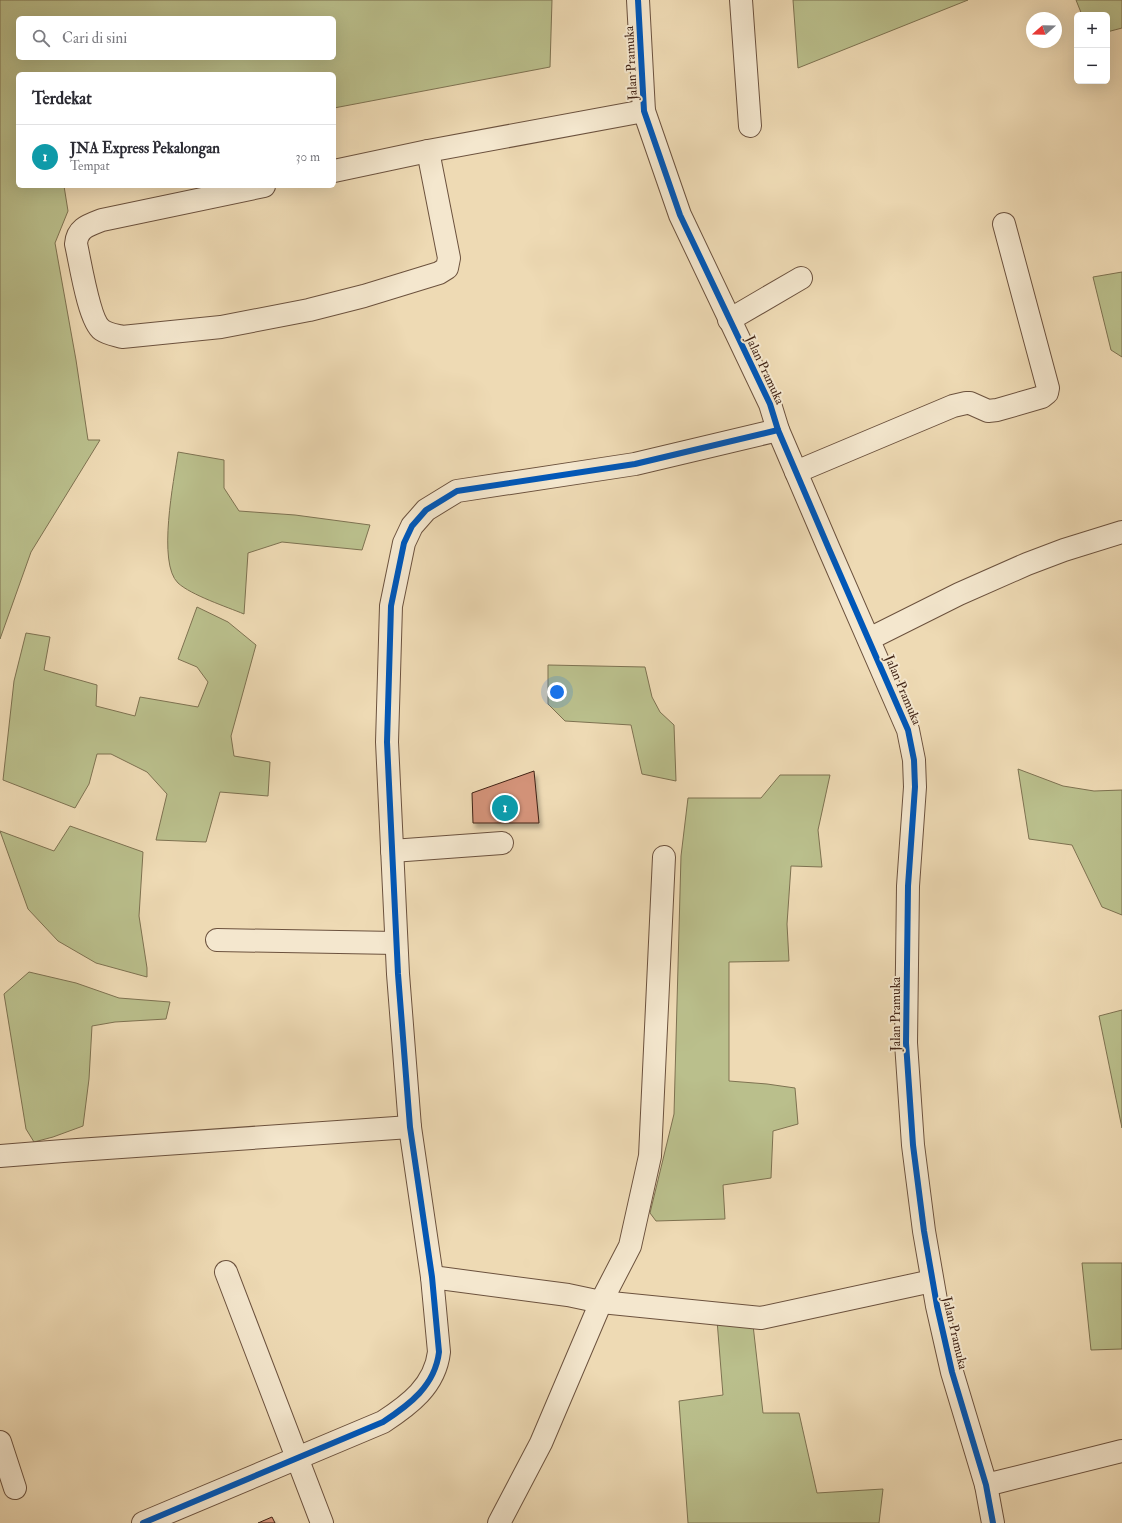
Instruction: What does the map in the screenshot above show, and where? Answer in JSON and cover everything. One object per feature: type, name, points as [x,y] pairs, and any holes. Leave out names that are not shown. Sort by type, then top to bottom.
[{"type":"street","name":"Jalan Pramuka","points":[[638,0],[644,111],[680,215],[770,404],[778,430],[908,730],[914,760],[915,787],[908,886],[906,1043],[913,1145],[932,1280],[952,1372],[986,1485],[993,1523]]},
{"type":"street","points":[[741,0],[750,126]]},
{"type":"street","points":[[336,171],[428,151],[644,111]]},
{"type":"street","points":[[254,188],[102,220],[86,226],[80,231],[76,236],[76,244],[91,312],[96,324],[101,330],[122,337],[221,327],[309,310],[364,296],[425,278],[447,268],[449,258],[428,151]]},
{"type":"street","points":[[796,472],[953,406],[970,403],[988,411],[998,410],[1042,397],[1047,393],[1048,388],[1004,224]]},
{"type":"street","points":[[729,320],[801,278]]},
{"type":"street","points":[[143,1523],[383,1422],[404,1408],[423,1390],[434,1374],[439,1352],[432,1278],[410,1127],[396,942],[387,742],[391,606],[404,543],[412,526],[426,510],[457,491],[635,464],[778,430]]},
{"type":"street","points":[[869,639],[959,594],[1020,567],[1064,550],[1122,532]]},
{"type":"street","points":[[392,851],[502,843]]},
{"type":"street","points":[[499,1523],[541,1442],[598,1302],[630,1246],[650,1156],[664,857]]},
{"type":"street","points":[[217,940],[396,942]]},
{"type":"street","points":[[0,1156],[63,1150],[410,1127]]},
{"type":"street","points":[[226,1272],[322,1523]]},
{"type":"street","points":[[432,1278],[568,1295],[598,1302],[762,1318],[932,1280]]},
{"type":"street","points":[[0,1442],[15,1488]]},
{"type":"street","points":[[986,1485],[1122,1451]]},
{"type":"green space","points":[[0,0],[552,0],[550,67],[336,108],[336,72],[16,72],[16,188],[64,188],[68,211],[55,243],[76,360],[88,440],[100,440],[31,552],[0,639]]},
{"type":"green space","points":[[793,0],[968,0],[798,68]]},
{"type":"green space","points":[[1076,0],[1122,0],[1122,28],[1110,31],[1110,12],[1081,12]]},
{"type":"green space","points":[[1122,272],[1122,357],[1111,350],[1093,277]]},
{"type":"green space","points":[[178,452],[224,460],[224,488],[239,511],[295,515],[370,525],[362,550],[282,542],[248,553],[244,614],[191,592],[178,583],[172,573],[169,558],[169,520]]},
{"type":"green space","points":[[197,607],[228,622],[256,645],[231,736],[234,756],[270,762],[268,796],[220,792],[206,842],[156,840],[167,794],[147,772],[111,754],[97,754],[89,784],[75,808],[3,780],[14,681],[26,633],[50,637],[44,670],[97,685],[96,706],[135,716],[140,697],[198,707],[208,682],[197,667],[178,659]]},
{"type":"green space","points":[[548,665],[645,667],[652,697],[660,712],[674,725],[676,781],[642,774],[631,725],[565,721],[548,704]]},
{"type":"green space","points":[[1018,769],[1063,786],[1094,791],[1122,790],[1122,915],[1102,907],[1072,845],[1029,839]]},
{"type":"green space","points":[[780,775],[830,775],[818,830],[822,867],[791,866],[787,924],[789,961],[729,962],[729,1081],[795,1088],[798,1124],[773,1131],[771,1178],[723,1185],[725,1219],[656,1221],[650,1213],[674,1114],[681,856],[688,798],[761,798]]},
{"type":"green space","points":[[70,826],[143,852],[139,916],[147,977],[96,963],[58,941],[28,909],[0,831],[54,851]]},
{"type":"green space","points":[[29,972],[76,983],[119,998],[170,1002],[166,1019],[115,1022],[92,1026],[89,1079],[83,1126],[34,1142],[26,1129],[4,994]]},
{"type":"green space","points":[[1122,1010],[1122,1128],[1099,1016]]},
{"type":"green space","points":[[1082,1263],[1122,1263],[1122,1349],[1091,1350]]},
{"type":"green space","points":[[717,1320],[753,1325],[763,1413],[799,1413],[817,1493],[883,1489],[879,1523],[688,1523],[679,1401],[723,1395]]},
{"type":"building","points":[[534,771],[539,823],[473,823],[472,793]]},
{"type":"building","points":[[272,1517],[275,1523],[258,1523]]},
{"type":"cycle path","points":[[638,0],[644,111],[680,215],[770,404],[778,430],[908,730],[914,760],[915,787],[908,886],[906,1043],[913,1145],[924,1231],[937,1306],[952,1372],[986,1485],[993,1523]]},
{"type":"cycle path","points":[[143,1523],[383,1422],[402,1409],[419,1393],[426,1385],[437,1364],[439,1352],[432,1277],[410,1127],[398,974],[387,742],[391,606],[404,543],[412,526],[426,510],[457,491],[635,464],[778,430]]},
{"type":"place","name":"JNA Express Pekalongan","points":[[505,808]]}]
